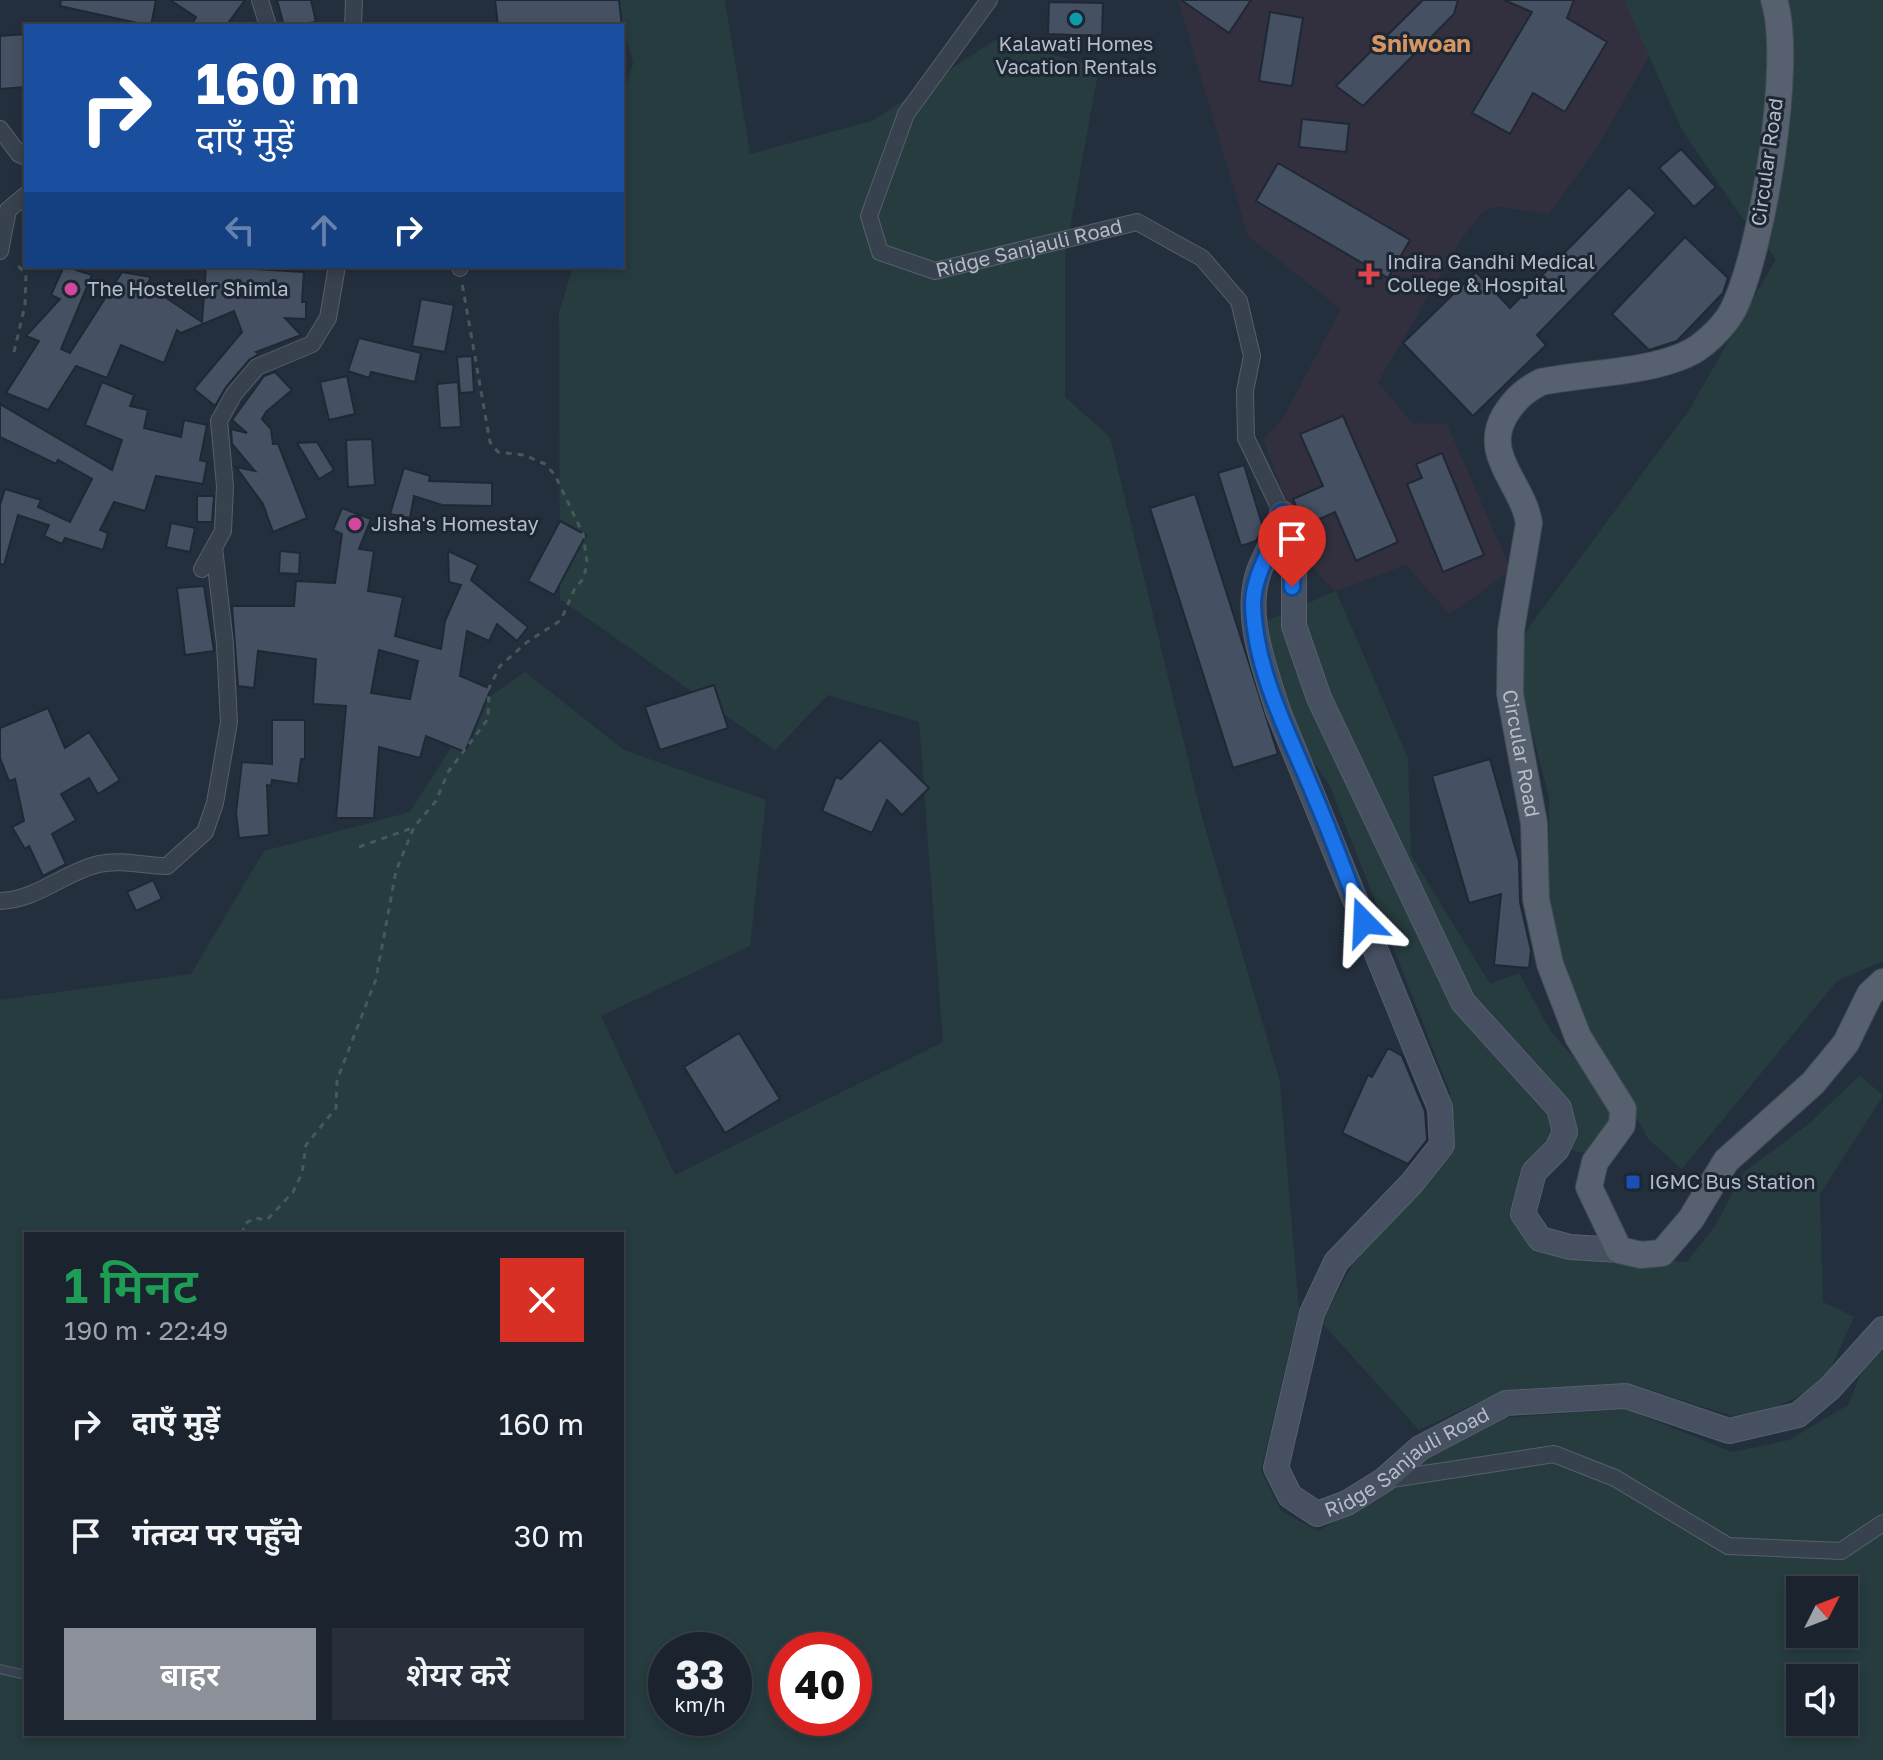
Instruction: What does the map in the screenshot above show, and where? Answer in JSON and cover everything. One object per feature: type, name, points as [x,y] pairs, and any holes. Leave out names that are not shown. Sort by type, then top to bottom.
[{"type":"main road","name":"Circular Road","points":[[1619,1250],[1589,1187],[1595,1162],[1622,1125],[1623,1109],[1578,1037],[1550,964],[1536,899],[1534,823],[1510,694],[1508,656],[1529,523],[1524,502],[1498,454],[1495,440],[1497,429],[1524,391],[1541,382],[1686,355],[1711,337],[1732,313],[1753,260],[1772,153],[1781,44],[1774,0]]},
{"type":"main road","points":[[1619,1250],[1641,1255],[1662,1253],[1691,1219],[1726,1161],[1813,1083],[1846,1043],[1870,994],[1883,982]]},
{"type":"street","points":[[260,0],[267,24]]},
{"type":"street","points":[[353,24],[354,0]]},
{"type":"street","name":"Ridge Sanjauli Road","points":[[989,0],[906,114],[869,216],[880,252],[935,271],[1137,222],[1202,258],[1239,301],[1252,356],[1245,391],[1246,438],[1282,513],[1278,535],[1259,571],[1255,590],[1253,605],[1262,657],[1278,711],[1440,1108],[1442,1145],[1412,1183],[1336,1262],[1312,1313],[1276,1468],[1290,1496],[1317,1514],[1347,1503],[1384,1480],[1420,1448],[1506,1403],[1626,1396],[1729,1431],[1783,1420],[1798,1415],[1830,1388],[1883,1329]]},
{"type":"street","points":[[0,129],[24,156]]},
{"type":"street","points":[[1,249],[8,210],[24,197]]},
{"type":"street","points":[[202,569],[223,531],[219,421],[234,394],[257,367],[312,344],[328,318],[337,268]]},
{"type":"street","points":[[1282,513],[1294,548],[1292,605],[1298,642],[1319,698],[1400,873],[1463,1002],[1559,1108],[1565,1132],[1557,1149],[1534,1172],[1523,1214],[1540,1239],[1570,1247],[1619,1250]]},
{"type":"street","points":[[0,901],[19,900],[95,865],[118,861],[167,866],[205,832],[215,803],[229,722],[224,633],[214,548]]},
{"type":"street","points":[[1384,1480],[1554,1454],[1615,1478],[1728,1546],[1841,1551],[1883,1523]]},
{"type":"lane","points":[[0,1669],[24,1675]]},
{"type":"path","points":[[1,249],[26,275],[25,305],[14,352]]},
{"type":"path","points":[[243,1232],[244,1224],[255,1218],[267,1220],[293,1192],[302,1173],[306,1145],[336,1108],[337,1080],[376,979],[396,871],[414,827],[436,801],[448,772],[488,719],[489,688],[500,666],[561,620],[575,588],[584,578],[587,562],[583,534],[555,475],[545,464],[524,455],[498,452],[490,442],[460,268]]},
{"type":"path","points":[[359,847],[414,827]]},
{"type":"shaded area","name":"Indira Gandhi Medical College & Hospital","points":[[1178,0],[1682,0],[1597,147],[1549,214],[1497,206],[1483,212],[1462,238],[1378,382],[1412,423],[1447,424],[1511,570],[1450,614],[1406,565],[1336,591],[1312,567],[1263,440],[1282,420],[1341,309],[1248,236]]},
{"type":"green space","points":[[609,0],[725,0],[750,154],[872,121],[995,40],[1099,67],[1065,256],[1065,397],[1110,437],[1202,817],[1280,1082],[1299,1309],[1261,1471],[1281,1511],[1318,1531],[1380,1495],[1429,1457],[1500,1418],[1626,1409],[1732,1452],[1789,1440],[1848,1405],[1883,1319],[1883,1760],[0,1760],[0,1000],[191,974],[264,851],[410,812],[478,705],[525,672],[624,750],[766,800],[750,946],[601,1016],[675,1175],[943,1042],[919,722],[828,695],[775,750],[560,599],[559,313],[572,268],[624,268],[624,93],[633,62],[624,24],[621,24]]},
{"type":"green space","points":[[1624,0],[1883,0],[1883,961],[1837,981],[1682,1169],[1649,1140],[1549,965],[1549,797],[1511,652],[1689,410],[1776,259],[1738,212],[1682,130]]},
{"type":"green space","points":[[1336,591],[1408,758],[1411,855],[1490,984],[1519,973],[1551,1032],[1610,1098],[1612,1128],[1584,1153],[1547,1145],[1523,1174],[1536,1249],[1687,1262],[1715,1226],[1744,1172],[1811,1122],[1860,1075],[1883,1096],[1820,1194],[1823,1302],[1854,1317],[1823,1386],[1770,1409],[1732,1416],[1635,1385],[1492,1396],[1419,1430],[1321,1322],[1353,1264],[1453,1151],[1450,1092],[1330,786],[1274,705],[1259,624]]},
{"type":"building","points":[[61,0],[156,0],[151,24],[60,6]]},
{"type":"building","points":[[170,0],[245,0],[227,24],[192,24],[196,17]]},
{"type":"building","points":[[277,0],[311,0],[316,22],[283,24]]},
{"type":"building","points":[[495,0],[619,0],[622,24],[498,24]]},
{"type":"building","points":[[1181,0],[1251,0],[1229,33]]},
{"type":"building","points":[[1423,0],[1458,0],[1454,14],[1363,106],[1336,86]]},
{"type":"building","points":[[1504,0],[1574,0],[1567,18],[1607,42],[1565,112],[1533,93],[1510,134],[1472,113],[1532,12]]},
{"type":"building","name":"Kalawati Homes Vacation Rentals","points":[[1049,2],[1103,3],[1102,36],[1048,34]]},
{"type":"building","points":[[1270,12],[1303,18],[1292,86],[1259,81]]},
{"type":"building","points":[[24,34],[24,87],[0,89],[0,36]]},
{"type":"building","points":[[1302,119],[1349,124],[1346,152],[1299,147]]},
{"type":"building","points":[[1681,149],[1716,187],[1694,207],[1659,168]]},
{"type":"building","points":[[1278,163],[1410,240],[1388,278],[1256,201]]},
{"type":"building","points":[[1629,187],[1656,213],[1537,335],[1546,345],[1473,416],[1403,343],[1476,272],[1510,308]]},
{"type":"building","points":[[1685,237],[1728,278],[1723,293],[1677,341],[1649,350],[1612,314]]},
{"type":"building","points":[[63,268],[92,275],[61,349],[70,353],[122,272],[151,277],[147,285],[202,322],[206,268],[304,272],[302,302],[306,302],[306,319],[285,318],[301,335],[256,352],[259,354],[249,360],[226,387],[215,406],[194,389],[242,332],[234,311],[181,333],[177,330],[164,363],[121,345],[107,378],[76,366],[48,410],[6,393],[39,341],[26,336],[60,299],[51,295]]},
{"type":"building","points":[[421,299],[454,305],[445,352],[412,346]]},
{"type":"building","points":[[359,338],[421,353],[415,382],[371,372],[369,378],[348,371]]},
{"type":"building","points":[[472,356],[474,392],[460,393],[457,357]]},
{"type":"building","points":[[275,372],[292,390],[262,419],[271,429],[273,444],[278,444],[307,518],[273,532],[263,504],[236,467],[255,471],[232,444],[231,429],[247,433],[232,420],[264,376]]},
{"type":"building","points":[[347,376],[355,414],[329,420],[320,382]]},
{"type":"building","points":[[102,382],[134,395],[130,406],[148,410],[144,428],[181,437],[184,420],[207,425],[200,460],[207,462],[203,484],[156,476],[145,511],[114,502],[100,530],[108,533],[103,550],[65,538],[62,544],[44,536],[49,525],[18,515],[4,565],[0,564],[0,505],[5,489],[41,500],[38,507],[70,522],[92,479],[58,460],[56,464],[0,437],[0,404],[112,470],[122,440],[85,425]]},
{"type":"building","points":[[458,382],[461,427],[440,428],[437,384]]},
{"type":"building","points":[[1343,416],[1398,542],[1356,561],[1335,512],[1304,526],[1293,499],[1323,486],[1300,434]]},
{"type":"building","points":[[372,439],[375,485],[348,487],[346,440]]},
{"type":"building","points":[[317,442],[334,470],[319,479],[297,443]]},
{"type":"building","points":[[1442,453],[1484,555],[1443,572],[1407,484],[1422,478],[1416,464]]},
{"type":"building","points":[[1244,465],[1263,527],[1256,541],[1241,546],[1218,473]]},
{"type":"building","points":[[404,468],[430,476],[429,481],[492,483],[492,506],[442,505],[414,496],[410,518],[390,514]]},
{"type":"building","points":[[1195,494],[1278,754],[1233,768],[1150,508]]},
{"type":"building","points":[[197,496],[214,496],[212,522],[197,522]]},
{"type":"building","points":[[342,508],[371,519],[359,549],[374,551],[368,591],[403,597],[395,636],[441,649],[445,621],[461,585],[449,582],[448,551],[478,565],[471,580],[528,627],[517,641],[497,624],[489,641],[467,631],[460,676],[491,689],[465,752],[426,736],[420,758],[379,747],[374,818],[336,818],[346,706],[313,704],[316,659],[258,651],[254,688],[238,686],[232,606],[294,606],[296,581],[335,583],[342,534],[333,530]],"holes":[[[379,650],[418,661],[410,699],[371,693]]]},
{"type":"building","points":[[560,521],[586,535],[554,595],[528,581]]},
{"type":"building","points":[[171,523],[195,528],[190,552],[166,547]]},
{"type":"building","points":[[280,551],[300,553],[299,574],[279,573]]},
{"type":"building","points":[[204,586],[214,651],[185,655],[177,588]]},
{"type":"building","points":[[714,685],[728,728],[660,750],[645,707]]},
{"type":"building","points":[[48,708],[65,748],[89,732],[120,780],[98,794],[89,778],[61,794],[76,820],[52,834],[66,864],[43,876],[29,846],[25,849],[12,827],[24,821],[15,779],[9,781],[0,758],[0,728]]},
{"type":"building","points":[[272,720],[305,720],[305,759],[301,759],[298,784],[272,780],[271,786],[267,785],[269,835],[239,838],[236,813],[242,762],[272,764]]},
{"type":"building","points":[[880,740],[929,788],[902,815],[887,800],[872,833],[822,811],[836,777],[841,779]]},
{"type":"building","points":[[1490,759],[1519,861],[1520,902],[1531,950],[1529,968],[1494,965],[1501,894],[1469,903],[1432,776]]},
{"type":"building","points":[[153,880],[162,899],[136,911],[127,892]]},
{"type":"building","points":[[739,1033],[780,1099],[725,1133],[684,1067]]},
{"type":"building","points":[[1388,1048],[1402,1056],[1425,1111],[1427,1140],[1408,1164],[1342,1133],[1368,1075],[1372,1077]]},
{"type":"place","name":"Kalawati Homes Vacation Rentals","points":[[1076,19]]},
{"type":"place","name":"Indira Gandhi Medical College & Hospital","points":[[1369,274]]},
{"type":"place","name":"The Hosteller Shimla","points":[[71,289]]},
{"type":"place","name":"Jisha's Homestay","points":[[355,524]]},
{"type":"place","name":"IGMC Bus Station","points":[[1633,1182]]},
{"type":"district","name":"Sniwoan","points":[[1421,44]]},
{"type":"route","points":[[1292,587],[1294,548],[1282,513],[1278,535],[1259,571],[1255,590],[1253,605],[1262,657],[1278,711],[1318,802],[1364,922]]}]
